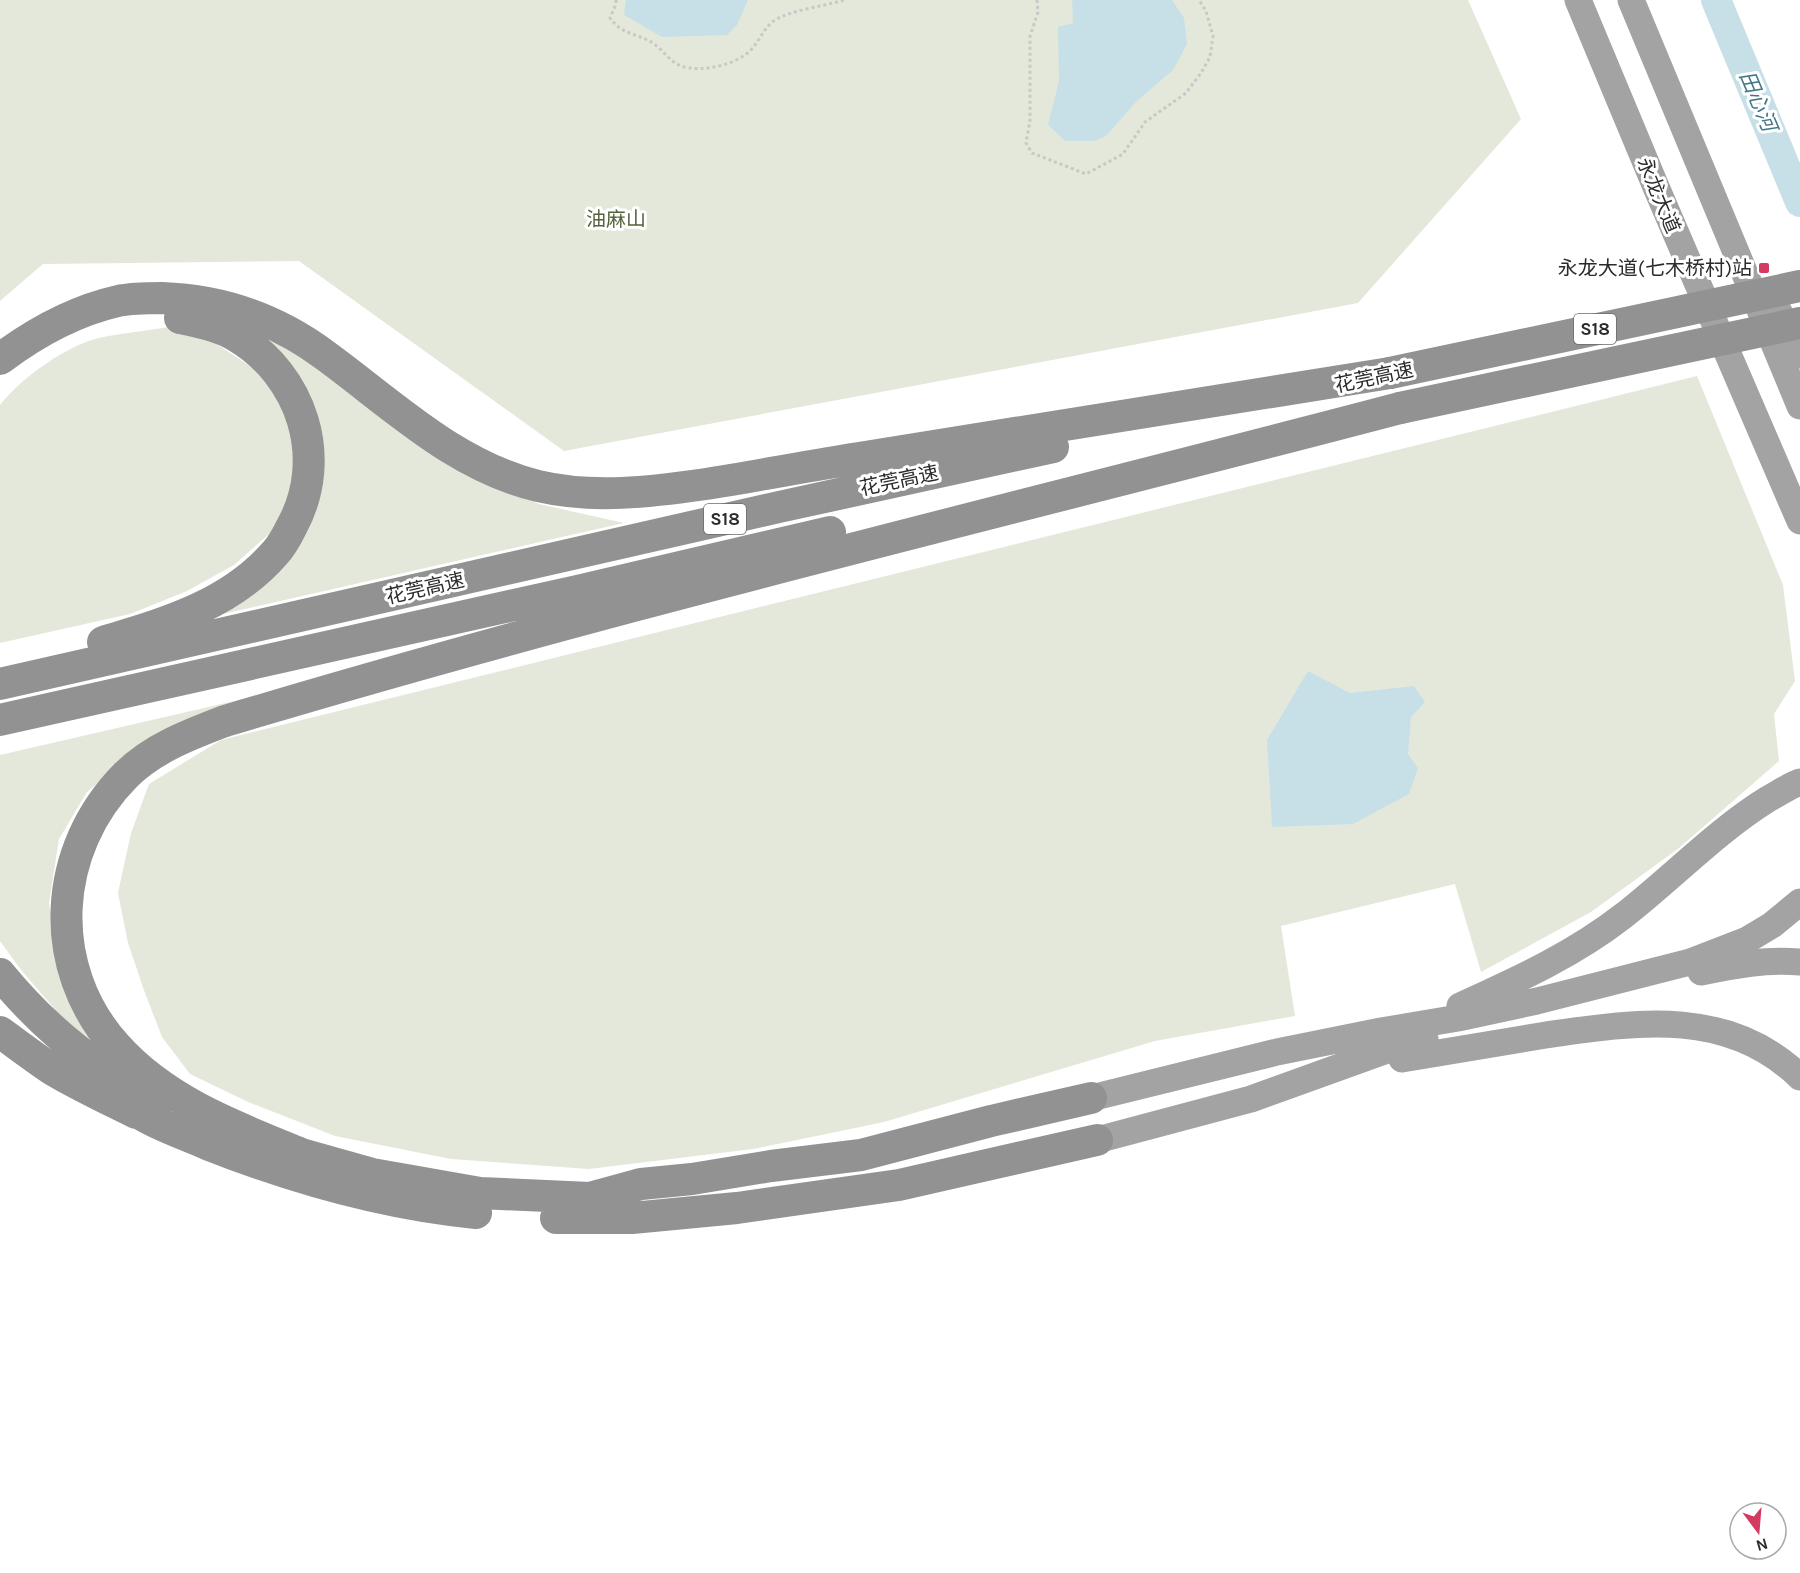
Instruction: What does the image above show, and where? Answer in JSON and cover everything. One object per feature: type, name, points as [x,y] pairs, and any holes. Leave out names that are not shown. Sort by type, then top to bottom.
[{"type":"highway","name":"花莞高速","points":[[0,684],[60,664],[1390,373],[1800,286]]},
{"type":"highway","points":[[0,359],[27,339],[55,323],[86,310],[122,300],[185,299],[218,305],[250,314],[278,326],[322,352],[415,425],[478,464],[535,485],[570,492],[609,493],[642,492],[720,482],[1390,373]]},
{"type":"highway","points":[[0,379],[52,342],[89,327],[135,317],[180,318],[201,322],[235,335],[267,360],[282,378],[294,398],[301,414],[309,450],[309,473],[300,512],[277,552],[244,583],[202,608],[60,664],[0,669]]},
{"type":"highway","name":"花莞高速","points":[[0,720],[842,530],[1800,323]]},
{"type":"highway","points":[[302,1154],[228,1123],[186,1102],[154,1082],[115,1045],[98,1023],[79,986],[68,949],[67,929],[68,893],[73,865],[80,844],[98,809],[127,774],[150,756],[192,734],[225,721],[469,651],[733,579],[1400,408]]},
{"type":"highway","points":[[0,974],[48,1027],[105,1071],[177,1113],[235,1136],[372,1174],[480,1193],[590,1198],[641,1184],[861,1155],[1091,1098]]},
{"type":"highway","points":[[0,1001],[66,1065],[136,1113]]},
{"type":"highway","points":[[0,1032],[25,1052],[55,1071],[136,1113],[263,1166],[310,1180],[425,1206],[528,1217],[632,1218],[736,1208],[899,1185],[1097,1140]]},
{"type":"main road","name":"永龙大道","points":[[1578,0],[1800,521]]},
{"type":"main road","points":[[1632,0],[1727,206],[1800,355]]},
{"type":"main road","points":[[1632,0],[1800,406]]},
{"type":"main road","points":[[1381,1031],[1455,1009],[1568,955],[1623,916],[1748,812],[1791,785],[1800,782]]},
{"type":"main road","points":[[1091,1098],[1257,1057],[1537,1001],[1690,962],[1748,940],[1772,925],[1800,902]]},
{"type":"main road","points":[[1097,1140],[1251,1099],[1398,1046],[1671,978],[1749,963],[1800,962]]},
{"type":"main road","points":[[1321,1074],[1576,1031],[1673,1023],[1703,1027],[1753,1044],[1800,1077]]},
{"type":"path","points":[[616,0],[610,18],[616,28],[653,44],[682,66],[708,68],[736,61],[751,50],[768,25],[780,17],[844,0]]},
{"type":"path","points":[[1037,0],[1038,12],[1030,36],[1030,120],[1026,143],[1032,153],[1086,174],[1123,154],[1145,122],[1186,93],[1201,74],[1210,57],[1213,36],[1206,11],[1199,0]]},
{"type":"green space","name":"油麻山","points":[[0,0],[1468,0],[1521,119],[1358,303],[564,451],[299,261],[43,264],[0,301]]},
{"type":"green space","points":[[247,326],[298,352],[468,473],[539,504],[624,523],[223,614],[284,564],[321,479]]},
{"type":"green space","points":[[168,327],[209,339],[256,370],[282,405],[295,449],[292,495],[270,533],[234,565],[187,591],[130,614],[0,643],[0,405],[32,374],[73,348],[99,338]]},
{"type":"green space","points":[[1697,376],[1783,585],[1795,681],[1774,714],[1779,761],[1679,848],[1591,912],[1481,972],[1455,884],[1281,926],[1295,1016],[1155,1041],[884,1122],[753,1149],[589,1169],[451,1159],[335,1136],[248,1102],[190,1074],[162,1037],[128,943],[118,893],[131,833],[149,784],[221,740]]},
{"type":"green space","points":[[260,695],[148,740],[87,792],[59,839],[49,903],[58,958],[108,1056],[59,1014],[21,970],[0,941],[0,755]]},
{"type":"water","points":[[626,0],[748,0],[737,25],[727,35],[662,37],[624,15]]},
{"type":"water","points":[[1072,0],[1172,0],[1184,18],[1187,44],[1173,70],[1136,102],[1106,136],[1094,141],[1065,141],[1048,125],[1059,81],[1058,27],[1073,23]]},
{"type":"water","points":[[1308,671],[1350,693],[1414,686],[1425,702],[1411,717],[1408,754],[1418,768],[1409,794],[1353,824],[1272,827],[1267,740]]},
{"type":"waterway","name":"田心河","points":[[1716,0],[1800,202]]},
{"type":"place","name":"永龙大道(七木桥村)站","points":[[1764,268]]}]
